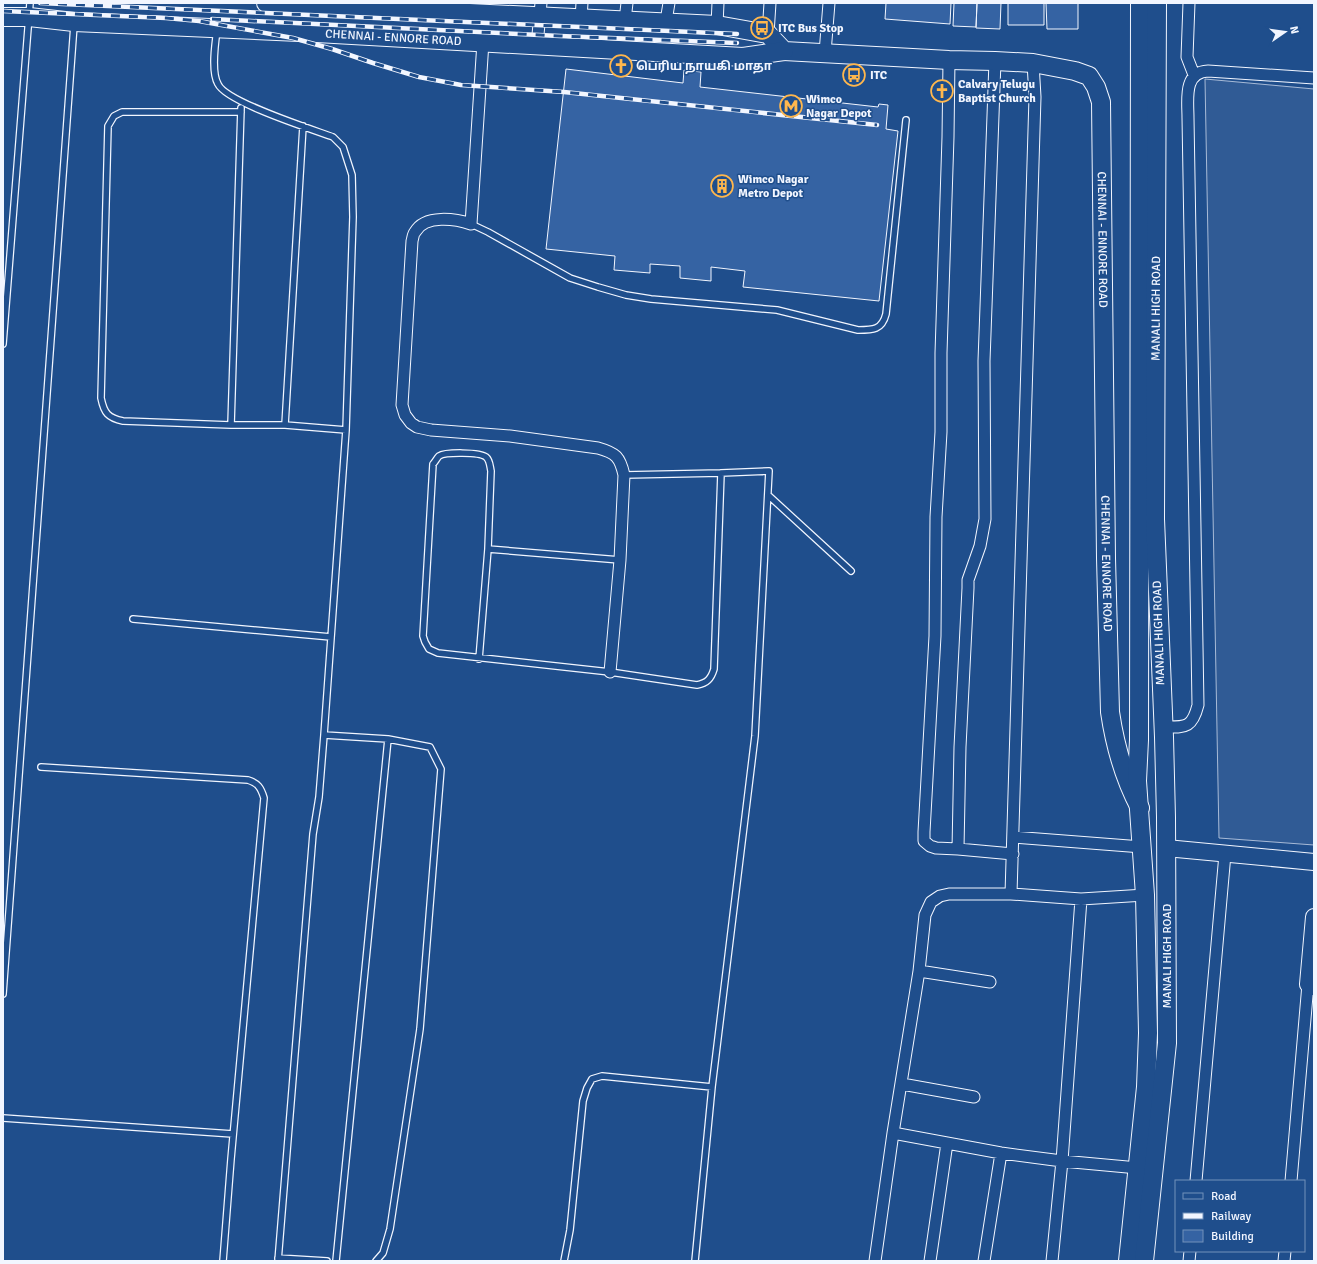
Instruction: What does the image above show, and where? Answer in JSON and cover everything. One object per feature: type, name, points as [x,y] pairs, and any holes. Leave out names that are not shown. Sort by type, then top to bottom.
[{"type":"main road","points":[[266,3],[582,10],[608,20],[626,11],[666,21],[717,24],[768,34],[784,51]]},
{"type":"main road","name":"MANALI HIGH ROAD","points":[[1128,1261],[1146,1087],[1148,1041],[1145,895],[1137,781],[1140,673],[1140,3]]},
{"type":"main road","name":"MANALI HIGH ROAD","points":[[1144,1261],[1167,1043],[1166,808],[1155,519],[1157,3]]},
{"type":"main road","name":"CHENNAI - ENNORE ROAD","points":[[3,17],[29,10],[74,22],[483,42],[743,57],[784,51],[995,61],[1033,64],[1075,71],[1089,76],[1096,86],[1101,102],[1106,558],[1110,712],[1114,736],[1129,787],[1140,810]]},
{"type":"main road","points":[[1109,671],[1140,673]]},
{"type":"main road","points":[[1110,712],[1138,712]]},
{"type":"main road","points":[[1139,740],[1164,732]]},
{"type":"main road","points":[[1140,810],[1166,808]]},
{"type":"street","points":[[666,21],[669,3]]},
{"type":"street","points":[[717,24],[718,3]]},
{"type":"street","points":[[768,34],[770,3]]},
{"type":"street","points":[[825,53],[829,3]]},
{"type":"street","points":[[1189,3],[1187,57],[1194,75]]},
{"type":"street","points":[[537,45],[540,9]]},
{"type":"street","points":[[483,42],[471,224],[458,220],[431,220],[421,225],[415,231],[412,241],[402,405],[405,416],[411,423],[418,427],[431,430],[510,436],[598,448],[609,451],[617,456],[622,464],[624,475],[620,560],[610,672]]},
{"type":"street","points":[[949,60],[941,432],[936,517],[935,636],[924,841],[930,846],[936,848],[1013,854]]},
{"type":"street","points":[[958,849],[960,747],[968,580],[984,531],[985,519],[984,361],[995,61]]},
{"type":"street","points":[[1011,894],[1035,105],[1033,64]]},
{"type":"street","points":[[1164,732],[1187,726],[1193,721],[1198,706],[1188,118],[1191,80],[1194,75],[1200,72],[1314,78]]},
{"type":"street","points":[[1013,838],[1142,847]]},
{"type":"street","points":[[1166,848],[1314,862]]},
{"type":"street","points":[[1196,1180],[1225,854]]},
{"type":"street","points":[[875,1261],[893,1133],[919,971],[925,915],[931,902],[940,896],[950,894],[1011,894],[1081,899],[1145,895]]},
{"type":"street","points":[[1052,1261],[1062,1161],[1081,899]]},
{"type":"street","points":[[1291,1180],[1311,985],[1314,917]]},
{"type":"street","points":[[919,971],[990,982]]},
{"type":"street","points":[[902,1084],[974,1097]]},
{"type":"street","points":[[893,1133],[1062,1161],[1138,1168]]},
{"type":"street","points":[[930,1261],[947,1143]]},
{"type":"street","points":[[984,1261],[1001,1152]]},
{"type":"lane","points":[[3,344],[29,10]]},
{"type":"lane","points":[[3,994],[74,22]]},
{"type":"lane","points":[[217,29],[214,62],[217,84],[226,93],[241,102],[333,137],[343,147],[352,175],[353,217],[346,430],[319,797],[313,834],[278,1259],[327,1261]]},
{"type":"lane","points":[[230,425],[241,102]]},
{"type":"lane","points":[[241,112],[122,112],[114,116],[108,126],[101,398],[103,408],[112,418],[123,421],[230,425],[285,425],[346,430]]},
{"type":"lane","points":[[471,224],[570,278],[612,291],[651,299],[777,310],[858,330],[870,330],[879,327],[884,321],[886,314],[906,120]]},
{"type":"lane","points":[[285,425],[303,126]]},
{"type":"lane","points":[[479,659],[488,549],[491,472],[489,462],[486,457],[480,454],[446,454],[438,456],[433,464],[423,636],[429,649],[438,653],[479,659],[610,672],[697,685],[708,681],[712,676],[721,473]]},
{"type":"lane","points":[[624,475],[769,471],[755,736],[712,1087],[695,1261]]},
{"type":"lane","points":[[768,495],[851,571]]},
{"type":"lane","points":[[488,549],[620,560]]},
{"type":"lane","points":[[132,619],[331,637]]},
{"type":"lane","points":[[324,734],[388,739],[430,747],[441,769],[420,1028],[390,1228],[383,1253],[376,1261]]},
{"type":"lane","points":[[336,1261],[388,739]]},
{"type":"lane","points":[[41,767],[248,780],[255,782],[261,788],[264,798],[233,1134],[223,1261]]},
{"type":"lane","points":[[564,1261],[570,1230],[583,1101],[587,1088],[592,1079],[602,1076],[712,1087]]},
{"type":"lane","points":[[3,1118],[233,1134]]},
{"type":"shaded area","points":[[1205,79],[1314,89],[1314,845],[1219,838]]},
{"type":"building","points":[[886,3],[951,3],[950,24],[885,19]]},
{"type":"building","points":[[954,3],[977,3],[976,27],[953,26]]},
{"type":"building","points":[[977,3],[1001,3],[1000,29],[976,28]]},
{"type":"building","points":[[1008,3],[1044,3],[1044,25],[1008,25]]},
{"type":"building","points":[[1046,3],[1078,3],[1078,29],[1047,29]]},
{"type":"building","name":"Wimco Nagar Metro Depot","points":[[566,69],[683,83],[684,70],[701,72],[700,87],[878,107],[879,104],[888,105],[886,129],[898,131],[879,301],[743,287],[745,271],[711,267],[711,281],[680,278],[680,266],[650,264],[650,273],[614,270],[615,256],[546,249]]},
{"type":"railway","points":[[40,3],[737,34]]},
{"type":"railway","points":[[3,11],[166,18],[199,21],[293,38],[419,77],[461,85],[564,92],[877,125]]},
{"type":"railway","points":[[212,19],[737,43]]},
{"type":"place","name":"ITC Bus Stop","points":[[762,28]]},
{"type":"place","name":"பெரிய நாயகி மாதா","points":[[621,66]]},
{"type":"place","name":"ITC","points":[[854,75]]},
{"type":"place","name":"Calvary Telugu Baptist Church","points":[[942,91]]},
{"type":"place","name":"Wimco Nagar Depot","points":[[791,106]]},
{"type":"place","name":"Wimco Nagar Metro Depot","points":[[722,186]]}]
